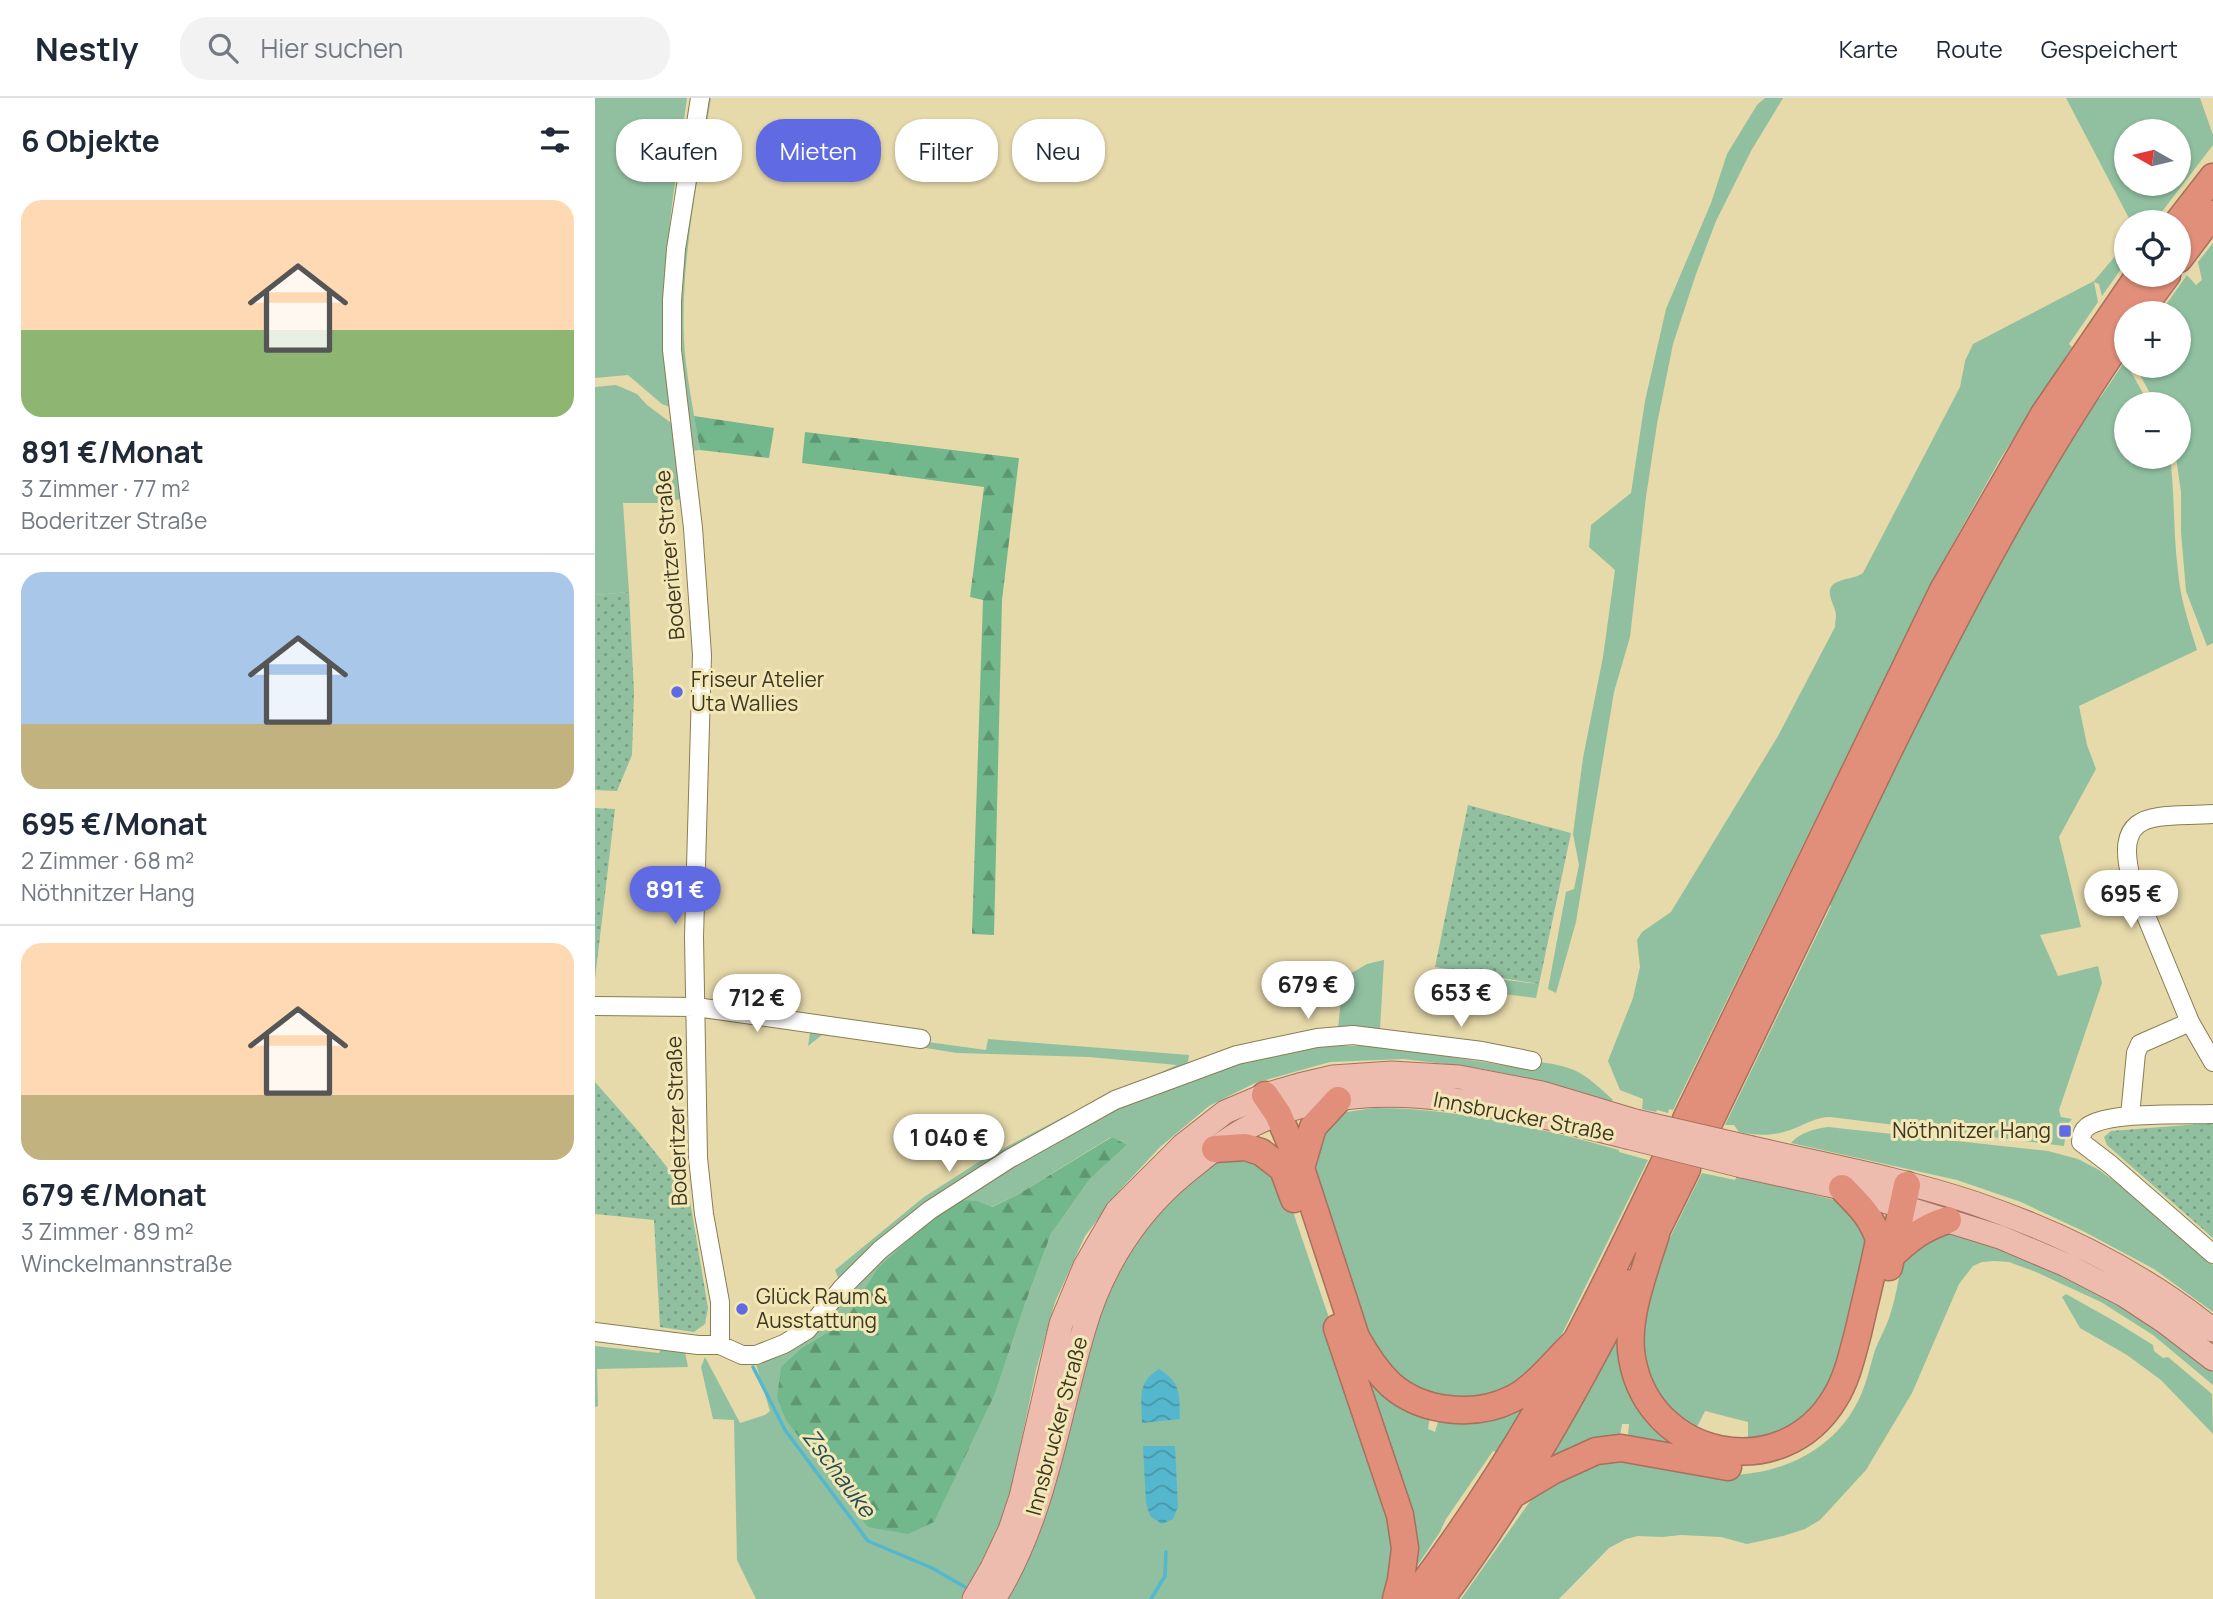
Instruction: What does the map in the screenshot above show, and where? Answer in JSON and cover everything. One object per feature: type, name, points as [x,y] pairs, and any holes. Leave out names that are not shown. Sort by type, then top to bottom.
[{"type":"highway","points":[[2187,210],[2213,177]]},
{"type":"highway","points":[[2191,244],[2213,214]]},
{"type":"highway","points":[[1697,1122],[1811,908],[1957,613],[2132,287]]},
{"type":"highway","points":[[2089,366],[2114,343]]},
{"type":"highway","points":[[1338,1100],[1313,1126],[1292,1168],[1400,1515],[1405,1548],[1396,1599]]},
{"type":"highway","points":[[1270,1109],[1356,1337],[1367,1356],[1392,1386],[1428,1405],[1458,1410],[1501,1404],[1530,1386],[1575,1342]]},
{"type":"highway","points":[[1215,1149],[1245,1147],[1292,1168]]},
{"type":"highway","points":[[1412,1599],[1508,1459],[1675,1166],[1633,1317],[1631,1354],[1643,1393],[1661,1418],[1672,1429],[1703,1446],[1744,1452],[1765,1449],[1799,1435],[1822,1415],[1836,1398],[1845,1378],[1885,1248],[1911,1202],[1933,1224],[1885,1248]]},
{"type":"highway","points":[[1512,1495],[1552,1471],[1596,1451],[1621,1448],[1734,1468],[1763,1466],[1790,1458],[1817,1441],[1840,1417],[1853,1396],[1877,1320],[1885,1248],[1875,1225],[1842,1188]]},
{"type":"highway","points":[[1441,1599],[1512,1495],[1559,1417],[1595,1353],[1655,1234]]},
{"type":"main road","name":"Innsbrucker Straße","points":[[995,1599],[1007,1580],[1083,1330],[1109,1264],[1144,1213],[1179,1177],[1215,1149],[1252,1125],[1270,1109],[1333,1077],[1363,1074],[1459,1077],[1542,1093],[1631,1129]]},
{"type":"main road","name":"Innsbrucker Straße","points":[[974,1599],[1030,1500],[1061,1324],[1085,1266],[1117,1210],[1183,1145],[1225,1112],[1270,1109],[1372,1095],[1440,1098],[1631,1129],[1747,1157],[1842,1188],[1911,1202]]},
{"type":"main road","points":[[1747,1157],[1911,1202],[2000,1237],[2095,1279],[2165,1322],[2213,1359]]},
{"type":"main road","points":[[1911,1202],[1972,1202],[2034,1225],[2102,1257],[2180,1305],[2213,1330]]},
{"type":"street","name":"Boderitzer Straße","points":[[700,98],[676,249],[672,312],[675,381],[693,527],[702,656],[695,879],[698,1158],[704,1214],[720,1302],[720,1345]]},
{"type":"street","points":[[2213,814],[2156,816],[2133,829],[2126,844],[2126,860],[2132,882],[2190,1022],[2213,1062]]},
{"type":"street","points":[[595,1006],[696,1007],[921,1039]]},
{"type":"street","points":[[2130,1116],[2136,1053],[2140,1044],[2190,1022]]},
{"type":"street","points":[[595,1332],[698,1345],[720,1345],[742,1355],[756,1355],[784,1344],[807,1330],[843,1287],[880,1250],[930,1210],[1009,1160],[1115,1100],[1237,1055],[1317,1038],[1353,1035],[1482,1051],[1532,1061]]},
{"type":"street","points":[[2213,1114],[2130,1116],[2100,1121],[2085,1128],[2081,1135],[2081,1142],[2213,1254]]},
{"type":"green space","points":[[595,98],[687,98],[684,119],[616,119],[616,182],[675,182],[665,270],[672,408],[662,404],[628,375],[595,378]]},
{"type":"green space","points":[[705,98],[711,98],[708,119],[702,119]]},
{"type":"green space","points":[[1765,98],[1783,98],[1751,151],[1716,221],[1673,344],[1646,497],[1630,637],[1614,692],[1576,922],[1556,993],[1548,989],[1566,892],[1574,889],[1579,865],[1573,834],[1615,570],[1589,547],[1591,525],[1631,493],[1645,401],[1666,309],[1711,203],[1727,154],[1757,105]]},
{"type":"green space","points":[[2066,98],[2200,98],[2213,135],[2213,145],[2191,174],[2191,119],[2114,119],[2114,190]]},
{"type":"green space","points":[[693,182],[698,182],[684,290],[685,354],[700,450],[691,451],[679,357],[680,276]]},
{"type":"green space","points":[[2117,196],[2174,196],[2163,210],[2125,210]]},
{"type":"green space","points":[[2213,243],[2213,643],[2207,646],[2186,591],[2181,532],[2178,469],[2191,469],[2191,392],[2149,392],[2142,378],[2191,378],[2191,301],[2169,301],[2178,287],[2191,287],[2191,279],[2196,285],[2202,280],[2198,262]]},
{"type":"green space","points":[[2114,258],[2114,279],[2102,296],[2099,284],[2094,282],[2098,302],[2069,344],[2072,347],[1999,461],[1947,554],[1673,1110],[1669,1109],[1668,1113],[1642,1109],[1643,1099],[1620,1090],[1608,1061],[1633,998],[1640,967],[1637,940],[1642,932],[1671,912],[1778,736],[1835,627],[1836,615],[1830,590],[1838,581],[1863,573],[1960,387],[1965,361],[1973,344],[2094,281]]},
{"type":"green space","points":[[2114,377],[2134,378],[2142,392],[2114,392],[2114,469],[2171,469],[2179,581],[2197,650],[2079,706],[2087,745],[2096,769],[2059,837],[2081,927],[2040,935],[2058,976],[2098,966],[2102,983],[2059,1110],[2061,1117],[2072,1119],[2067,1125],[2064,1146],[1830,1117],[1766,1135],[1739,1132],[1734,1125],[1725,1125],[1939,677],[2013,538],[2097,397],[2100,398]]},
{"type":"green space","points":[[616,385],[637,394],[674,425],[683,498],[667,503],[623,503],[629,592],[595,595],[595,387]]},
{"type":"green space","points":[[694,416],[774,428],[769,458],[700,450]]},
{"type":"green space","points":[[805,432],[1019,458],[1002,600],[994,935],[972,934],[983,600],[970,597],[984,487],[802,463]]},
{"type":"green space","points":[[629,592],[634,693],[632,755],[617,791],[595,790],[595,595]]},
{"type":"green space","points":[[1468,805],[1571,833],[1539,984],[1435,967]]},
{"type":"green space","points":[[595,808],[615,809],[595,979]]},
{"type":"green space","points":[[1384,960],[1380,1029],[1338,1029],[1343,978],[1367,964]]},
{"type":"green space","points":[[1498,979],[1539,984],[1536,998],[1496,993]]},
{"type":"green space","points":[[811,1026],[986,1050],[988,1039],[1189,1055],[1187,1068],[1046,1134],[841,1285],[835,1270],[924,1197],[985,1158],[1067,1115],[1177,1065],[1089,1057],[957,1053],[864,1038],[822,1035],[808,1046]]},
{"type":"green space","points":[[1327,1046],[1380,1046],[1527,1069],[1532,1061],[1558,1065],[1577,1072],[1613,1100],[1608,1103],[1537,1080],[1478,1068],[1404,1059],[1330,1062],[1255,1083],[1209,1106],[1160,1147],[1120,1190],[1085,1236],[1055,1302],[1036,1370],[1010,1495],[995,1537],[961,1599],[756,1599],[737,1560],[734,1420],[713,1419],[701,1367],[705,1357],[740,1423],[765,1415],[770,1411],[755,1361],[811,1333],[876,1262],[921,1222],[1056,1140],[1122,1107],[1195,1075],[1271,1055]],"holes":[[[1111,1137],[1126,1146],[1090,1179],[1051,1234],[995,1394],[934,1521],[803,1347],[828,1332],[849,1313],[877,1269],[978,1201],[991,1207],[1017,1195]]]},
{"type":"green space","points":[[595,1082],[689,1195],[708,1308],[705,1324],[694,1332],[660,1327],[654,1220],[595,1214]]},
{"type":"green space","points":[[1374,1108],[1467,1115],[1589,1142],[1648,1160],[1563,1332],[1544,1362],[1512,1390],[1445,1402],[1397,1380],[1358,1319],[1350,1273],[1313,1164],[1325,1124],[1340,1113]]},
{"type":"green space","points":[[2213,1123],[2213,1238],[2107,1145],[2104,1137],[2111,1131]]},
{"type":"green space","points":[[1828,1127],[2048,1151],[2078,1159],[2121,1186],[2213,1265],[2213,1312],[2154,1269],[2021,1202],[1957,1180],[1791,1143],[1803,1134]]},
{"type":"green space","points":[[1112,1137],[1127,1145],[1090,1179],[1051,1234],[995,1394],[934,1522],[908,1534],[868,1527],[786,1420],[777,1398],[781,1367],[849,1313],[877,1269],[932,1218],[961,1200],[978,1201],[992,1207],[1017,1195]]},
{"type":"green space","points":[[1220,1158],[1264,1161],[1287,1194],[1394,1510],[1398,1535],[1387,1599],[1006,1599],[1081,1348],[1111,1284],[1139,1238],[1163,1207]]},
{"type":"green space","points":[[1702,1173],[1735,1180],[1737,1176],[1749,1178],[1842,1202],[1868,1239],[1841,1375],[1808,1423],[1742,1447],[1675,1424],[1637,1354],[1653,1272]],"holes":[[[1705,1411],[1748,1422],[1748,1440],[1715,1436],[1696,1429]]]},
{"type":"green space","points":[[1942,1231],[1986,1238],[2112,1298],[2213,1372],[2213,1385],[2153,1335],[2101,1302],[2009,1262],[1982,1262],[1973,1266],[1959,1284],[1912,1393],[1866,1470],[1820,1520],[1805,1529],[1747,1544],[1721,1537],[1638,1536],[1609,1548],[1559,1599],[1461,1599],[1531,1500],[1548,1484],[1599,1458],[1724,1475],[1745,1474],[1785,1465],[1821,1445],[1850,1416],[1860,1397],[1890,1314],[1902,1263],[1905,1263],[1908,1255]]},
{"type":"green space","points":[[2066,1294],[2153,1345],[2154,1351],[2163,1358],[2168,1357],[2212,1394],[2213,1434],[2161,1380],[2127,1355],[2080,1328],[2062,1297]]},
{"type":"green space","points":[[1624,1322],[1656,1421],[1766,1454],[1857,1363],[1771,1455],[1634,1441],[1628,1434],[1629,1424],[1622,1424],[1620,1436],[1548,1463]]},
{"type":"green space","points":[[595,1346],[659,1353],[662,1347],[685,1352],[688,1367],[597,1369],[598,1406],[595,1407]]},
{"type":"green space","points":[[1354,1355],[1430,1417],[1428,1429],[1435,1432],[1438,1422],[1446,1416],[1527,1401],[1496,1452],[1493,1451],[1446,1519],[1409,1578]]},
{"type":"water","points":[[1159,1369],[1172,1379],[1178,1390],[1180,1419],[1142,1423],[1142,1392],[1147,1380]]},
{"type":"water","points":[[1143,1446],[1175,1446],[1178,1507],[1173,1519],[1162,1524],[1150,1516],[1146,1503]]},
{"type":"waterway","name":"Zschauke","points":[[753,1367],[785,1430],[868,1541],[932,1568],[965,1587]]},
{"type":"waterway","points":[[1151,1599],[1165,1576],[1166,1552]]},
{"type":"place","name":"Friseur Atelier Uta Wallies","points":[[677,692]]},
{"type":"place","name":"Nöthnitzer Hang","points":[[2065,1131]]},
{"type":"place","name":"Glück Raum & Ausstattung","points":[[742,1309]]}]
